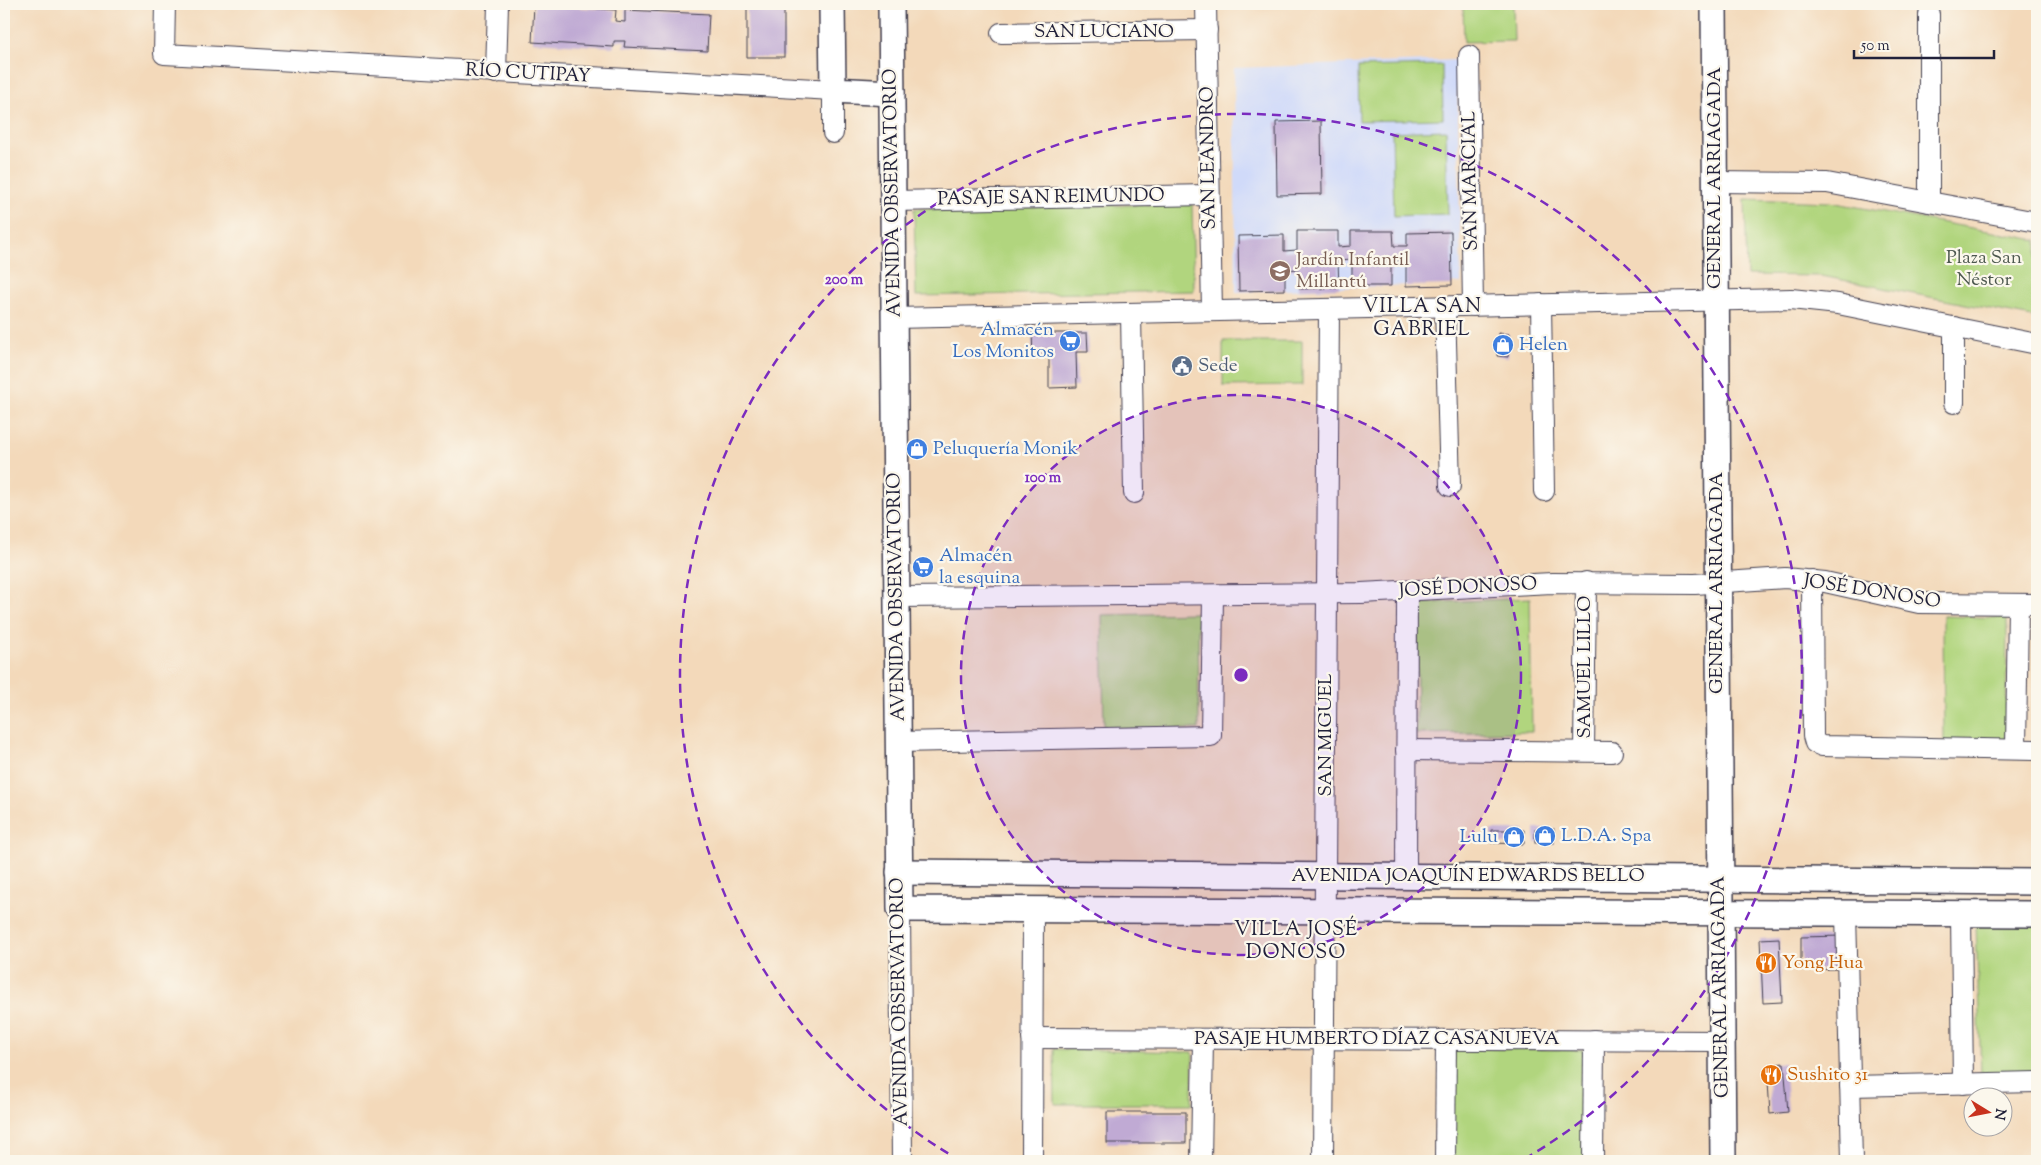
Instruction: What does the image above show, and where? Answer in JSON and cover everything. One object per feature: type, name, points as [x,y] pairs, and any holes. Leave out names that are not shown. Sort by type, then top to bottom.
[{"type":"street","name":"RÍO CUTIPAY","points":[[165,4],[164,54],[892,94]]},
{"type":"street","points":[[496,73],[498,4]]},
{"type":"street","points":[[832,4],[833,133]]},
{"type":"street","name":"AVENIDA OBSERVATORIO","points":[[892,4],[902,1161]]},
{"type":"street","name":"SAN LEANDRO","points":[[1206,4],[1212,311]]},
{"type":"street","name":"GENERAL ARRIAGADA","points":[[1714,4],[1719,913],[1723,1161]]},
{"type":"street","points":[[1929,14],[1929,202]]},
{"type":"street","name":"SAN LUCIANO","points":[[1001,33],[1207,30]]},
{"type":"street","name":"SAN MARCIAL","points":[[1469,56],[1473,306]]},
{"type":"street","points":[[1715,182],[1827,183],[2037,222]]},
{"type":"street","name":"PASAJE SAN REIMUNDO","points":[[893,201],[1209,195]]},
{"type":"street","points":[[894,318],[1791,299],[1821,302],[2037,344]]},
{"type":"street","points":[[1542,304],[1544,491]]},
{"type":"street","points":[[1445,306],[1450,486]]},
{"type":"street","name":"SAN MIGUEL","points":[[1323,1161],[1330,308]]},
{"type":"street","points":[[1131,313],[1134,493]]},
{"type":"street","points":[[1954,327],[1954,403]]},
{"type":"street","name":"JOSÉ DONOSO","points":[[897,597],[1327,594],[1586,582],[1717,583],[1763,578],[1812,580],[1919,603],[2027,604]]},
{"type":"street","points":[[1812,580],[1812,736],[1814,743],[1822,746],[2026,750],[2027,604]]},
{"type":"street","name":"SAMUEL LILLO","points":[[1584,751],[1586,582]]},
{"type":"street","points":[[1406,876],[1407,591]]},
{"type":"street","points":[[898,742],[1211,736],[1213,595]]},
{"type":"street","points":[[1406,750],[1612,752]]},
{"type":"street","name":"AVENIDA JOAQUÍN EDWARDS BELLO","points":[[899,872],[2037,882]]},
{"type":"street","name":"AVENIDA JOAQUÍN EDWARDS BELLO","points":[[900,909],[2037,914]]},
{"type":"street","points":[[1032,1161],[1033,910]]},
{"type":"street","points":[[1846,913],[1852,1161]]},
{"type":"street","points":[[1961,914],[1963,1084]]},
{"type":"street","name":"PASAJE HUMBERTO DÍAZ CASANUEVA","points":[[1032,1038],[1721,1041]]},
{"type":"street","points":[[1201,1161],[1203,1039]]},
{"type":"street","points":[[1445,1161],[1446,1040]]},
{"type":"street","points":[[1594,1040],[1594,1161]]},
{"type":"street","points":[[1850,1086],[2037,1082]]},
{"type":"shaded area","points":[[1457,60],[1461,283],[1236,292],[1234,68]]},
{"type":"green space","points":[[1463,4],[1513,4],[1514,41],[1464,42]]},
{"type":"green space","points":[[1442,65],[1443,119],[1359,121],[1358,67]]},
{"type":"green space","points":[[1446,130],[1448,214],[1394,216],[1392,132]]},
{"type":"green space","name":"Plaza San Néstor","points":[[1745,199],[1830,202],[2037,240],[2037,318],[1822,276],[1747,275]]},
{"type":"green space","points":[[1192,204],[1194,291],[916,296],[914,209]]},
{"type":"green space","points":[[1223,341],[1302,341],[1302,385],[1223,386]]},
{"type":"green space","points":[[1530,598],[1532,732],[1416,734],[1418,603]]},
{"type":"green space","points":[[1198,613],[1199,729],[1104,730],[1102,615]]},
{"type":"green space","points":[[1943,616],[2007,618],[2006,742],[1944,742]]},
{"type":"green space","points":[[1976,924],[2037,924],[2037,1074],[1981,1074]]},
{"type":"green space","points":[[1451,1048],[1586,1050],[1586,1161],[1449,1161]]},
{"type":"green space","points":[[1054,1049],[1193,1052],[1192,1104],[1055,1104]]},
{"type":"building","points":[[747,4],[784,4],[784,57],[747,57]]},
{"type":"building","points":[[534,5],[616,10],[615,21],[625,22],[625,10],[709,14],[707,51],[624,47],[625,41],[614,41],[614,47],[532,42]]},
{"type":"building","points":[[1321,121],[1322,194],[1277,195],[1276,122]]},
{"type":"building","points":[[1297,231],[1338,231],[1338,247],[1351,246],[1351,231],[1393,231],[1394,246],[1407,246],[1407,233],[1451,232],[1452,285],[1406,286],[1406,261],[1391,261],[1391,286],[1352,286],[1352,260],[1338,261],[1339,288],[1299,289],[1298,269],[1285,270],[1285,290],[1239,291],[1238,236],[1284,235],[1284,251],[1297,250]]},
{"type":"building","points":[[1032,333],[1087,333],[1088,352],[1076,352],[1077,387],[1049,388],[1049,356],[1033,356]]},
{"type":"building","name":"Helen","points":[[1498,333],[1509,334],[1508,357],[1497,356]]},
{"type":"building","name":"L.D.A. Spa","points":[[1535,829],[1554,829],[1554,843],[1535,843]]},
{"type":"building","points":[[1491,830],[1524,830],[1524,844],[1491,843]]},
{"type":"building","points":[[1841,936],[1841,969],[1801,970],[1801,937]]},
{"type":"building","points":[[1779,938],[1782,1002],[1763,1003],[1760,939]]},
{"type":"building","points":[[1784,1063],[1788,1112],[1770,1114],[1767,1065]]},
{"type":"building","points":[[1107,1112],[1186,1112],[1186,1143],[1107,1143]]},
{"type":"place","name":"Jardín Infantil Millantú","points":[[1280,271]]},
{"type":"place","name":"Almacén Los Monitos","points":[[1070,341]]},
{"type":"place","name":"Helen","points":[[1503,345]]},
{"type":"place","name":"Sede","points":[[1182,366]]},
{"type":"place","name":"Peluquería Monik","points":[[917,449]]},
{"type":"place","name":"Almacén la esquina","points":[[923,567]]},
{"type":"place","name":"L.D.A. Spa","points":[[1545,836]]},
{"type":"place","name":"Lulu","points":[[1514,837]]},
{"type":"place","name":"Yong Hua","points":[[1766,963]]},
{"type":"place","name":"Sushito 31","points":[[1771,1075]]},
{"type":"district","name":"VILLA SAN GABRIEL","points":[[1422,318]]},
{"type":"district","name":"VILLA JOSÉ DONOSO","points":[[1296,942]]}]
